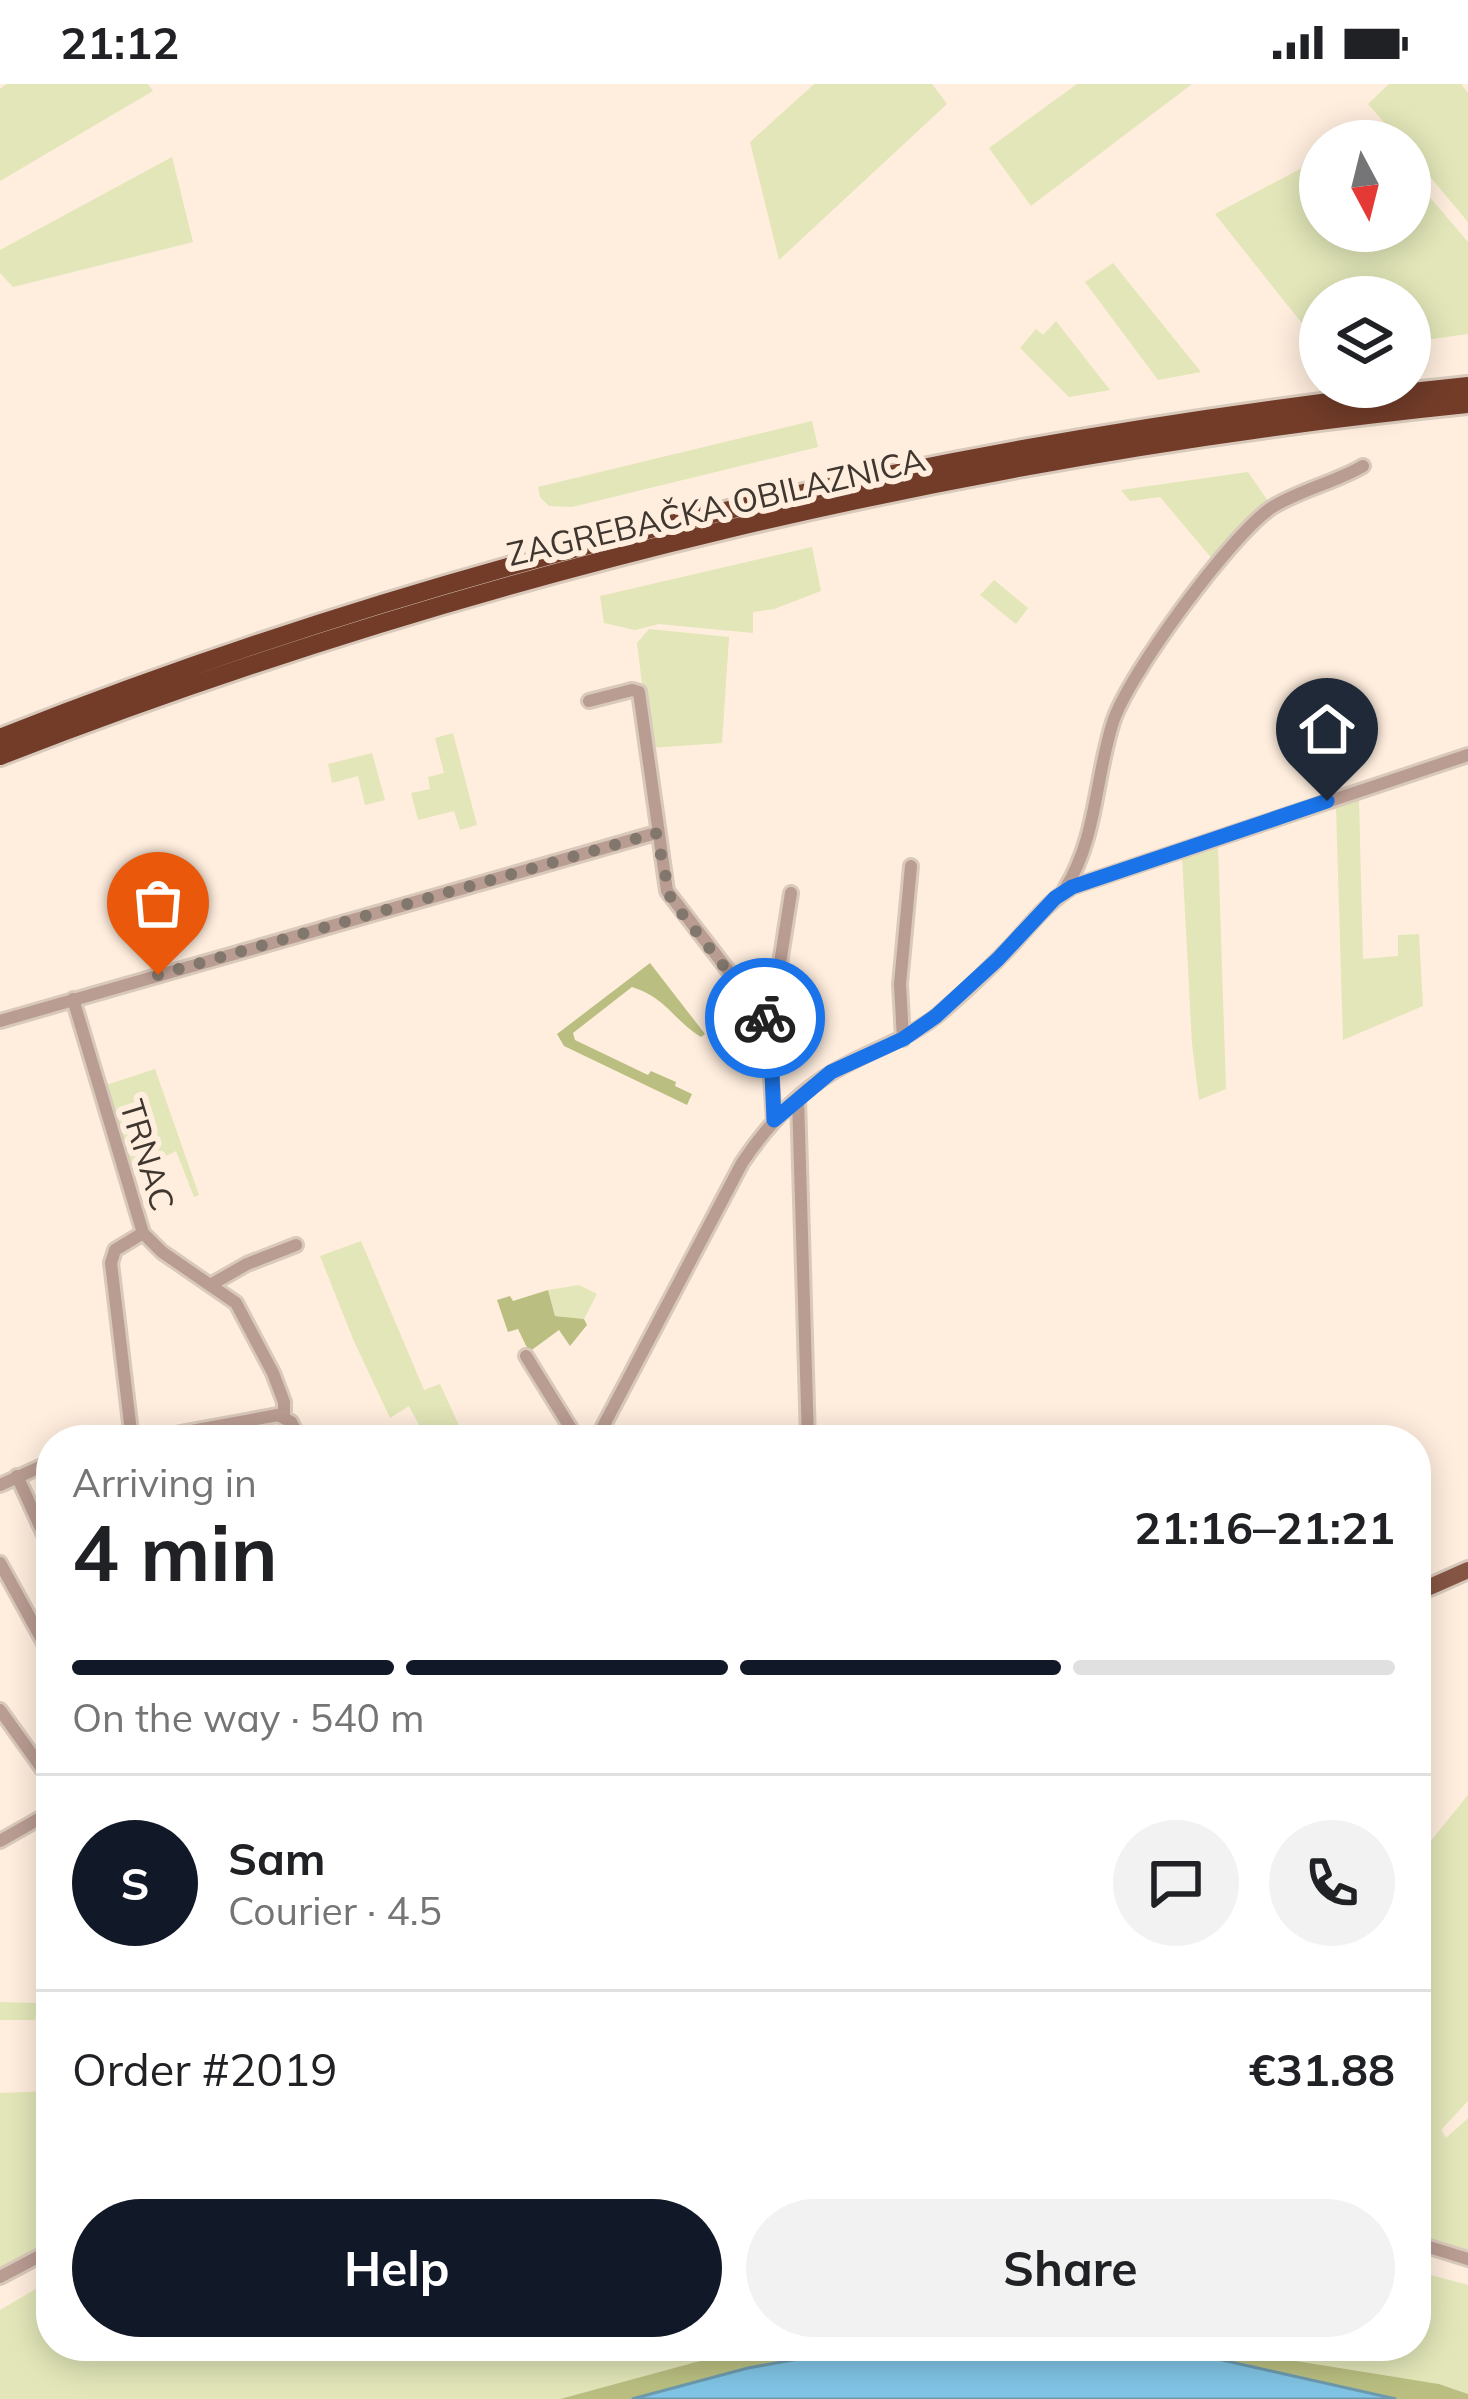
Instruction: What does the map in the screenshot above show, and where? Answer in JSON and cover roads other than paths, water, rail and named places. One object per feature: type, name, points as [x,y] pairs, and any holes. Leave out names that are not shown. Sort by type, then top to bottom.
[{"type":"highway","name":"ZAGREBAČKA OBILAZNICA","points":[[0,738],[325,623],[517,566],[744,507],[1094,437],[1265,410],[1468,386]]},
{"type":"highway","name":"ZAGREBAČKA OBILAZNICA","points":[[0,756],[332,639],[679,541],[1098,454],[1468,404]]},
{"type":"main road","points":[[1431,1586],[1468,1570]]},
{"type":"street","points":[[604,1425],[742,1163],[774,1120],[831,1072],[903,1039],[946,1007],[1063,892],[1084,850],[1114,720],[1148,658],[1236,539],[1256,520],[1282,502],[1364,466]]},
{"type":"street","points":[[589,700],[640,692],[656,833],[671,900],[770,1028]]},
{"type":"street","points":[[1063,892],[1099,876],[1468,755]]},
{"type":"street","points":[[0,1021],[656,833]]},
{"type":"street","points":[[903,1039],[899,984],[910,866]]},
{"type":"street","points":[[774,1120],[770,1028],[791,892]]},
{"type":"street","name":"TRNAC","points":[[73,999],[143,1233],[162,1252],[236,1303],[274,1373],[290,1425]]},
{"type":"street","points":[[798,1098],[808,1425]]},
{"type":"street","points":[[130,1425],[112,1263],[115,1250],[143,1233]]},
{"type":"street","points":[[212,1285],[247,1264],[296,1245]]},
{"type":"street","points":[[526,1356],[569,1425]]},
{"type":"street","points":[[246,1425],[284,1417]]},
{"type":"street","points":[[0,1485],[36,1468]]},
{"type":"street","points":[[16,1476],[36,1518]]},
{"type":"street","points":[[0,1563],[36,1629]]},
{"type":"street","points":[[0,1710],[36,1760]]},
{"type":"street","points":[[0,1841],[36,1821]]},
{"type":"street","points":[[1431,2248],[1468,2259]]},
{"type":"street","points":[[0,2277],[36,2258]]},
{"type":"water","points":[[787,2361],[1226,2361],[1396,2399],[632,2399]]}]
